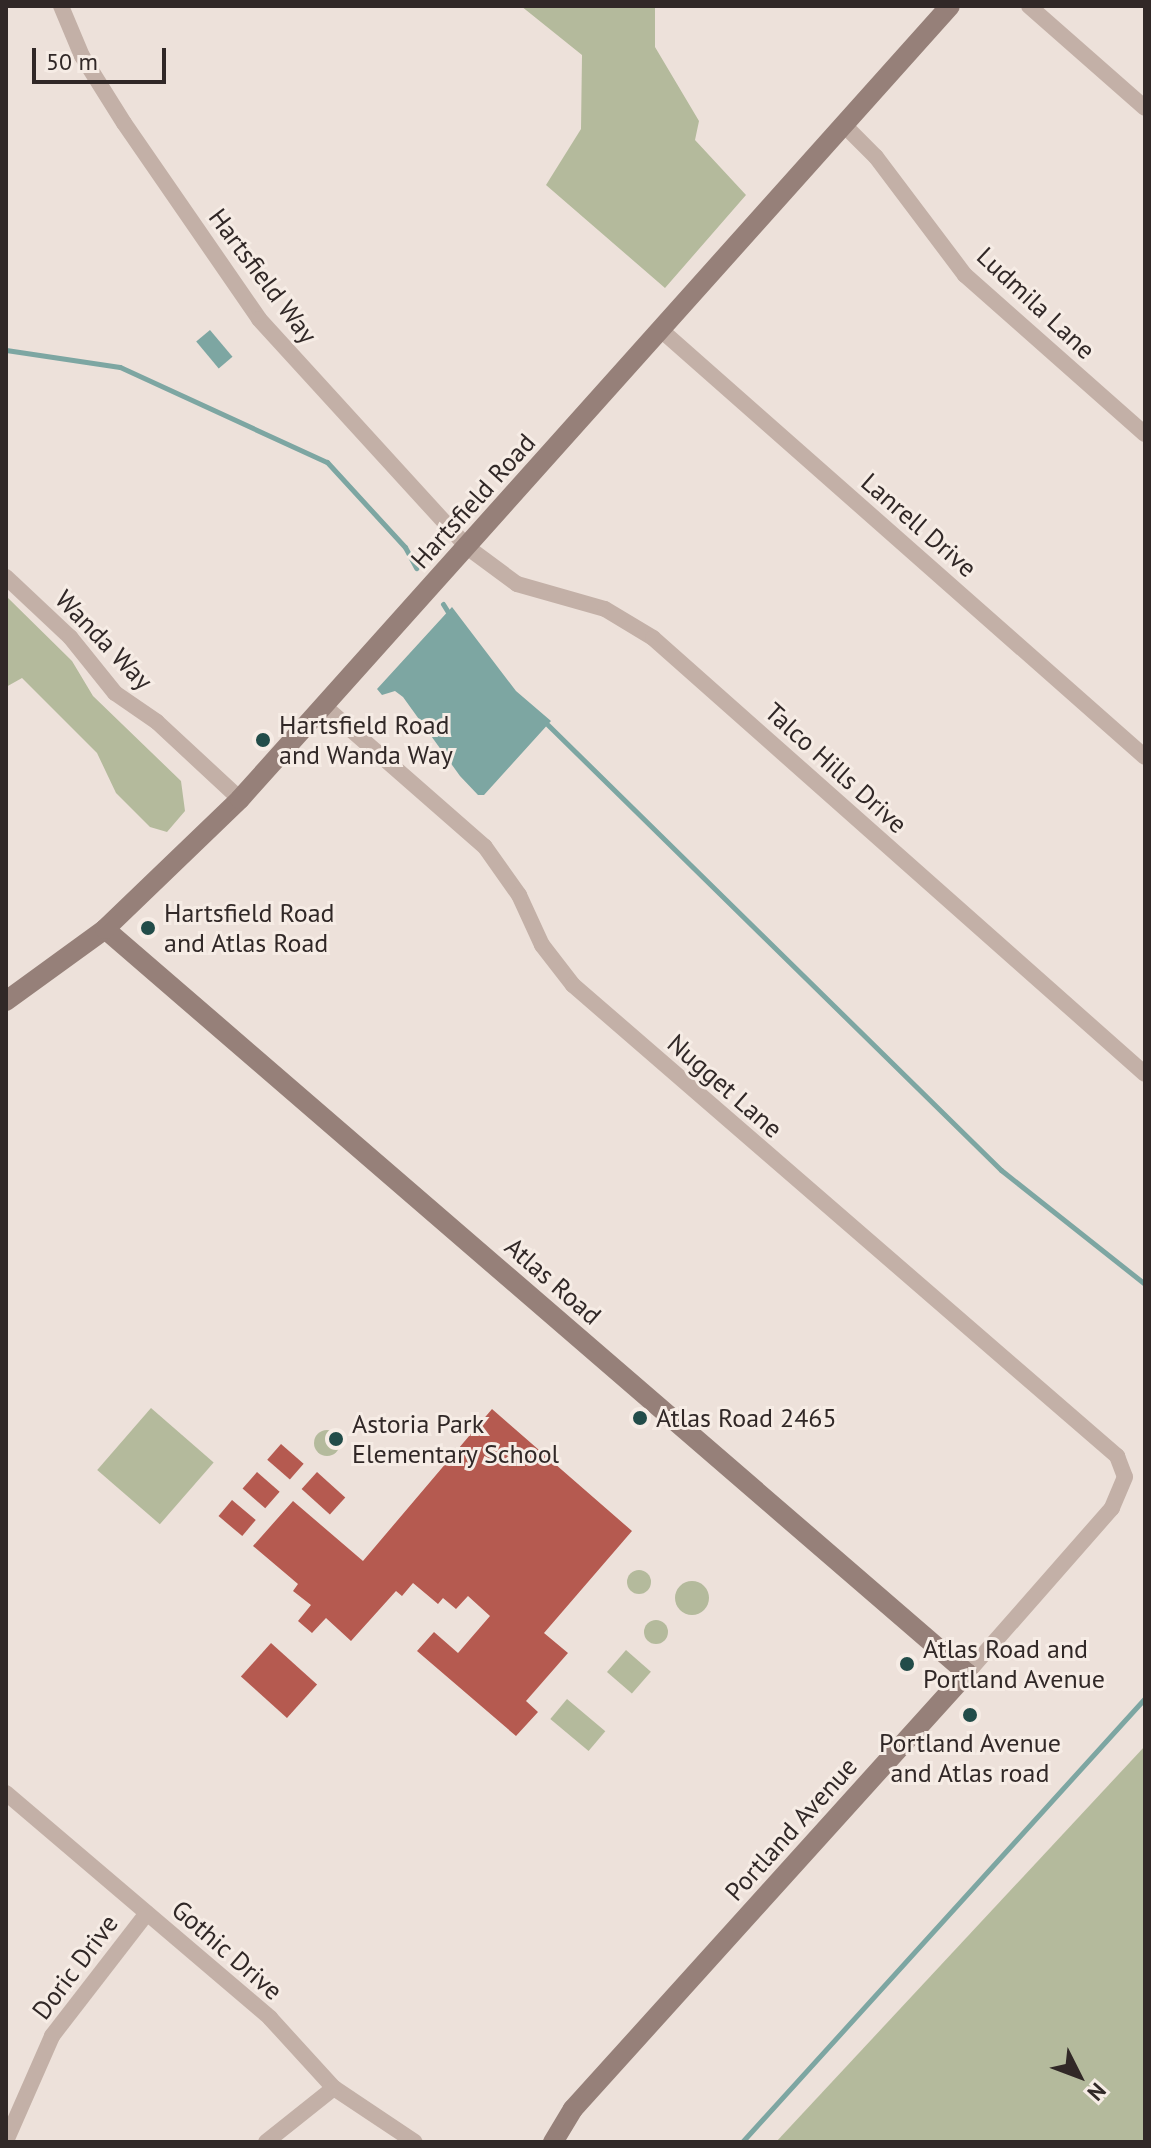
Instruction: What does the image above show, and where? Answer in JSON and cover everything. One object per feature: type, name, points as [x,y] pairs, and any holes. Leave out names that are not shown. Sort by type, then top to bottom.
[{"type":"street","name":"Hartsfield Way","points":[[61,6],[82,56],[259,319],[467,547]]},
{"type":"street","name":"Hartsfield Road","points":[[6,1001],[105,929],[240,799],[950,6]]},
{"type":"street","points":[[1029,6],[1145,108]]},
{"type":"street","name":"Ludmila Lane","points":[[844,125],[876,157],[965,275],[1145,434]]},
{"type":"street","name":"Lanrell Drive","points":[[661,330],[1145,757]]},
{"type":"street","name":"Talco Hills Drive","points":[[467,547],[517,584],[605,609],[653,638],[1145,1074]]},
{"type":"street","name":"Wanda Way","points":[[6,577],[70,637],[115,693],[157,722],[240,799]]},
{"type":"street","name":"Nugget Lane","points":[[324,706],[485,847],[519,895],[542,945],[573,985],[1103,1442],[1117,1456],[1125,1477]]},
{"type":"street","name":"Atlas Road","points":[[105,929],[967,1673]]},
{"type":"street","name":"Portland Avenue","points":[[553,2142],[573,2109],[1112,1508],[1125,1477]]},
{"type":"street","name":"Gothic Drive","points":[[6,1793],[270,2018],[334,2088],[415,2142]]},
{"type":"street","name":"Doric Drive","points":[[6,2141],[52,2036],[147,1913]]},
{"type":"street","points":[[266,2142],[334,2088]]},
{"type":"green space","points":[[521,6],[655,6],[655,47],[699,121],[695,140],[746,195],[665,288],[546,185],[581,129],[582,55]]},
{"type":"green space","points":[[6,596],[72,661],[93,696],[181,781],[185,811],[167,832],[150,827],[116,793],[97,753],[22,678],[6,687]]},
{"type":"green space","points":[[151,1408],[214,1462],[160,1524],[97,1470]]},
{"type":"green space","points":[[327,1430],[336,1434],[340,1443],[336,1452],[327,1456],[318,1452],[314,1443],[318,1434]]},
{"type":"green space","points":[[639,1570],[647,1574],[651,1582],[647,1590],[639,1594],[631,1590],[627,1582],[631,1574]]},
{"type":"green space","points":[[692,1581],[704,1586],[709,1598],[704,1610],[692,1615],[680,1610],[675,1598],[680,1586]]},
{"type":"green space","points":[[656,1620],[664,1624],[668,1632],[664,1640],[656,1644],[648,1640],[644,1632],[648,1624]]},
{"type":"green space","points":[[626,1650],[651,1672],[632,1694],[607,1672]]},
{"type":"green space","points":[[567,1699],[605,1731],[589,1751],[550,1719]]},
{"type":"green space","points":[[1145,1746],[1145,2142],[776,2142]]},
{"type":"water","points":[[210,330],[232,357],[219,368],[196,342]]},
{"type":"water","points":[[452,607],[516,691],[551,721],[484,795],[478,795],[460,776],[403,697],[395,691],[382,695],[377,689]]},
{"type":"building","points":[[492,1409],[632,1531],[544,1633],[568,1653],[526,1701],[538,1712],[516,1736],[417,1651],[434,1632],[458,1653],[490,1616],[468,1596],[456,1609],[443,1598],[438,1604],[413,1583],[402,1596],[396,1591],[351,1641],[326,1618],[312,1633],[298,1621],[311,1605],[293,1591],[298,1584],[253,1546],[293,1501],[363,1561]]},
{"type":"building","points":[[281,1444],[304,1464],[290,1480],[267,1460]]},
{"type":"building","points":[[257,1472],[280,1492],[265,1508],[243,1489]]},
{"type":"building","points":[[317,1472],[345,1497],[330,1515],[302,1489]]},
{"type":"building","points":[[232,1500],[256,1520],[242,1536],[219,1516]]},
{"type":"building","points":[[271,1643],[317,1684],[287,1718],[241,1676]]},
{"type":"waterway","points":[[6,350],[120,367],[327,462],[405,547],[416,568]]},
{"type":"waterway","points":[[443,604],[448,612]]},
{"type":"waterway","points":[[548,725],[1001,1170],[1145,1284]]},
{"type":"waterway","points":[[742,2142],[1145,1698]]},
{"type":"place","name":"Hartsfield Road and Wanda Way","points":[[263,740]]},
{"type":"place","name":"Hartsfield Road and Atlas Road","points":[[148,928]]},
{"type":"place","name":"Atlas Road 2465","points":[[640,1418]]},
{"type":"place","name":"Astoria Park Elementary School","points":[[336,1439]]},
{"type":"place","name":"Atlas Road and Portland Avenue","points":[[907,1664]]},
{"type":"place","name":"Portland Avenue and Atlas road","points":[[970,1715]]}]
